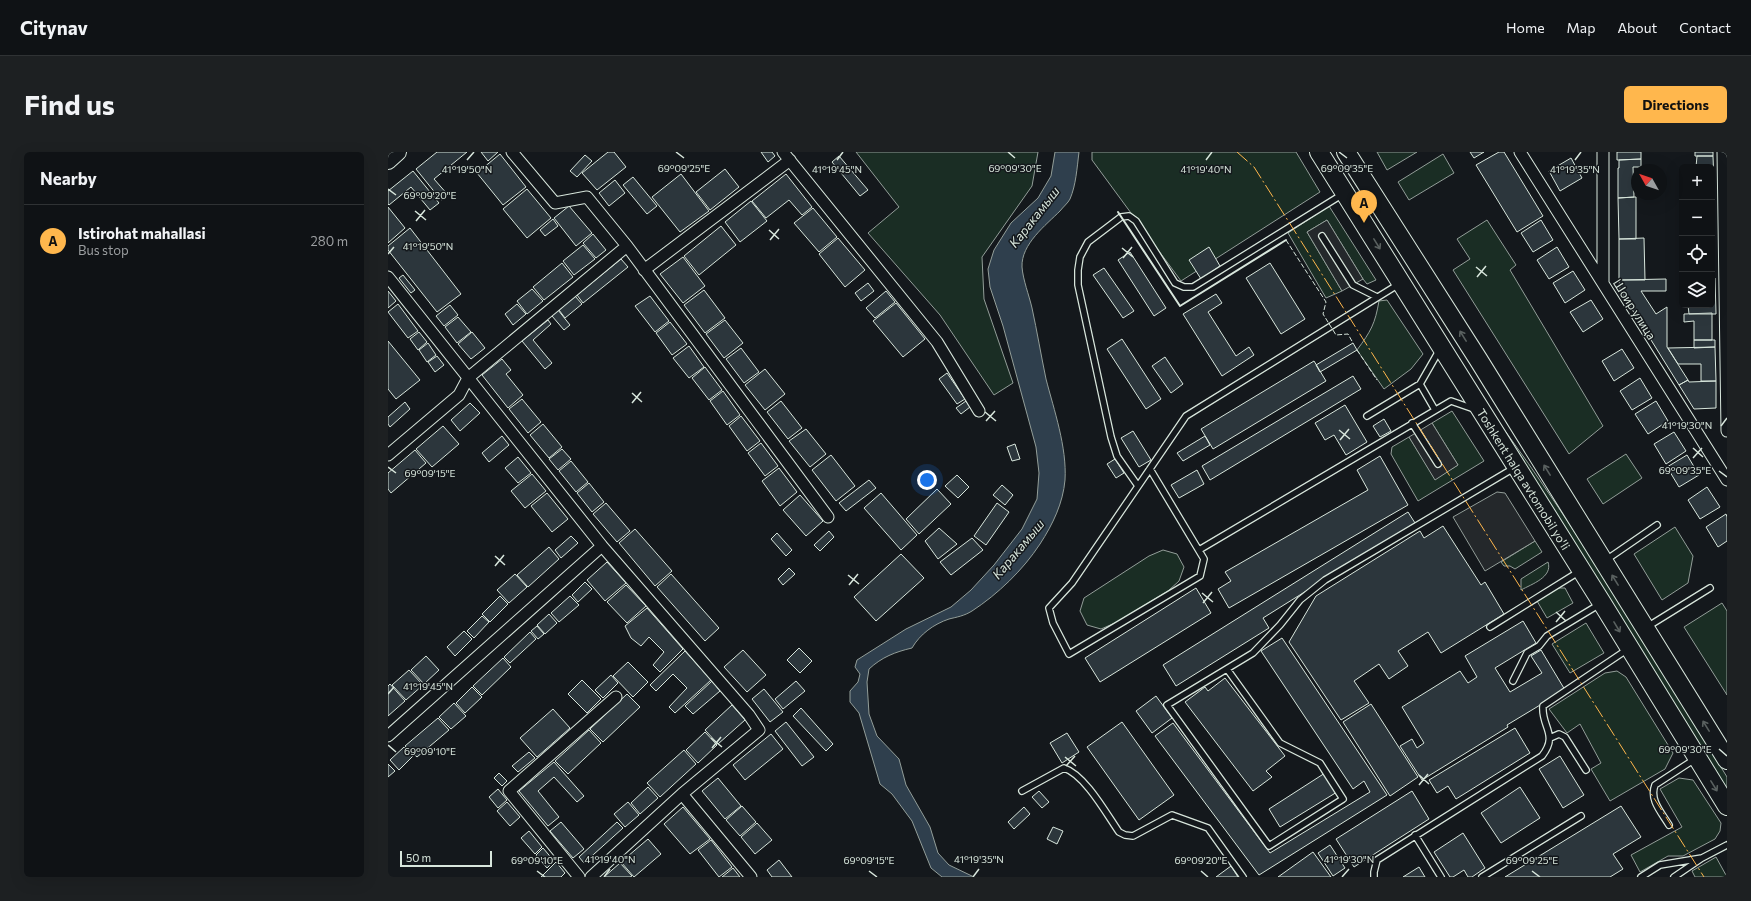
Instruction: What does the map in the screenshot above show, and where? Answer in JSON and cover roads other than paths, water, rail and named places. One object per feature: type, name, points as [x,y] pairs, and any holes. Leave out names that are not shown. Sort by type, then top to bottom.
[{"type":"highway","name":"Toshkent halqa avtomobil yo'li","points":[[1319,152],[1400,283],[1582,570],[1727,806]]},
{"type":"highway","name":"Toshkent halqa avtomobil yo'li","points":[[1346,152],[1478,359],[1727,760]]},
{"type":"highway","points":[[1457,373],[1478,359]]},
{"type":"main road","points":[[388,161],[398,152]]},
{"type":"street","points":[[512,152],[555,203],[587,197],[627,246],[828,518]]},
{"type":"street","name":"Шоир улица","points":[[1520,152],[1727,480]]},
{"type":"street","points":[[1602,282],[1603,152]]},
{"type":"street","points":[[1723,152],[1727,431]]},
{"type":"street","points":[[644,270],[786,156],[937,342],[979,411]]},
{"type":"street","points":[[388,455],[459,395],[468,378],[627,246]]},
{"type":"street","points":[[388,277],[602,546],[749,715],[760,730],[682,794],[591,877]]},
{"type":"street","points":[[388,736],[602,546]]},
{"type":"street","points":[[579,877],[509,791],[616,697]]},
{"type":"street","points":[[682,794],[752,877]]},
{"type":"lane","points":[[1138,486],[1116,456],[1078,285],[1080,257],[1088,242],[1121,216],[1129,216],[1136,220],[1175,283],[1184,287],[1194,287],[1345,193]]},
{"type":"lane","points":[[1322,236],[1353,285],[1377,297]]},
{"type":"lane","points":[[1150,469],[1204,559],[1200,576],[1069,654],[1053,623],[1049,608],[1072,583],[1186,416],[1400,283]]},
{"type":"lane","points":[[1368,416],[1420,384],[1441,347]]},
{"type":"lane","points":[[1420,384],[1436,410]]},
{"type":"lane","points":[[1199,550],[1451,401],[1482,412]]},
{"type":"lane","points":[[1412,424],[1438,464]]},
{"type":"lane","points":[[1227,669],[1280,743],[1320,763],[1343,799],[1269,846],[1167,705],[1253,653],[1280,625],[1300,600],[1325,580],[1516,467]]},
{"type":"lane","points":[[1604,562],[1657,525]]},
{"type":"lane","points":[[1490,627],[1582,570]]},
{"type":"lane","points":[[1645,628],[1710,588]]},
{"type":"lane","points":[[1513,680],[1527,653],[1539,646],[1547,636],[1602,603]]},
{"type":"lane","points":[[1374,877],[1377,860],[1542,756],[1549,747],[1550,738],[1542,711],[1543,706],[1629,648]]},
{"type":"lane","points":[[1550,738],[1560,734],[1565,737],[1586,770]]},
{"type":"lane","points":[[1669,825],[1653,799],[1652,792],[1655,785],[1697,758]]},
{"type":"lane","points":[[1022,792],[1064,768],[1072,770],[1081,778],[1119,832],[1125,835],[1133,836],[1172,815],[1208,828],[1243,877]]},
{"type":"lane","points":[[1482,877],[1581,816]]},
{"type":"lane","points":[[1416,836],[1441,877]]},
{"type":"lane","points":[[1674,877],[1702,858],[1727,845]]},
{"type":"lane","points":[[1641,877],[1660,866],[1702,858]]},
{"type":"water","name":"Каракамыш","points":[[1055,152],[1079,152],[1074,188],[1068,202],[1030,243],[1023,259],[1022,267],[1046,379],[1062,442],[1065,480],[1060,505],[1049,529],[1033,554],[1018,572],[1000,589],[969,613],[943,621],[933,627],[919,638],[912,648],[889,656],[879,661],[869,669],[867,682],[869,714],[877,736],[899,759],[906,785],[930,827],[938,853],[949,865],[974,877],[942,877],[931,868],[912,821],[892,794],[880,784],[859,713],[850,702],[850,691],[858,682],[860,674],[855,667],[857,660],[906,629],[951,607],[971,590],[994,565],[1022,529],[1037,499],[1039,473],[1036,447],[1003,326],[990,287],[988,269],[994,250],[1011,223],[1038,198],[1051,176]]},
{"type":"place","name":"Istirohat mahallasi","points":[[1364,223]]}]
